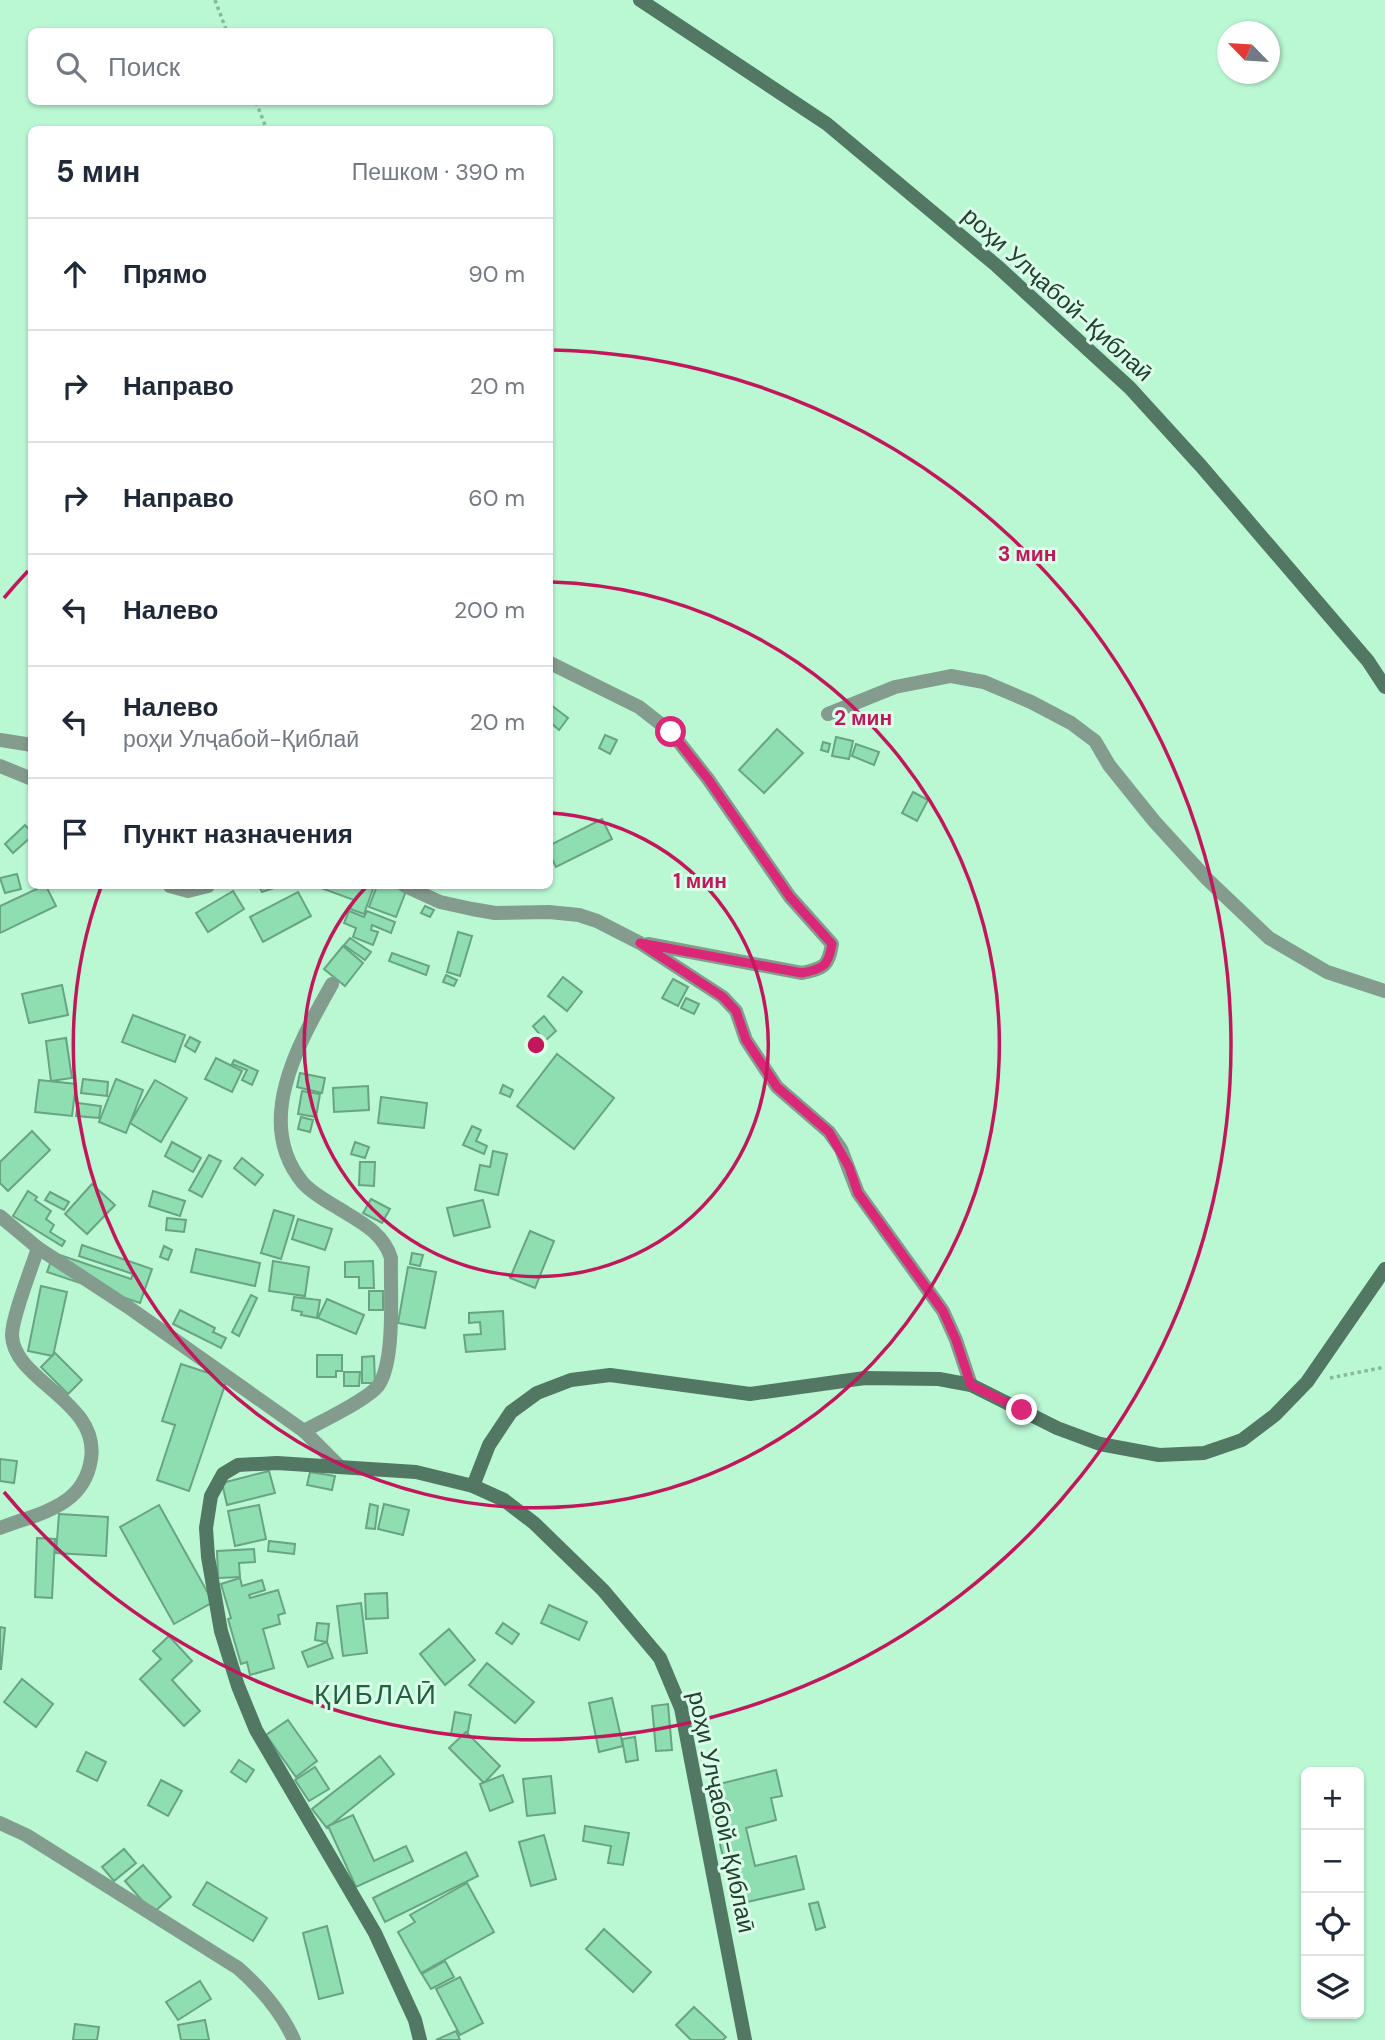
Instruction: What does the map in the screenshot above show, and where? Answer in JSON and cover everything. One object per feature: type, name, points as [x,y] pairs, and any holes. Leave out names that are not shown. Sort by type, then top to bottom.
[{"type":"street","name":"роҳи Улҷабой-Қиблаӣ","points":[[640,0],[827,124],[997,266],[1130,388],[1201,466],[1368,662],[1385,687]]},
{"type":"street","points":[[553,664],[639,707],[671,732],[708,779],[790,897],[832,944],[829,961],[820,969],[802,973],[640,943]]},
{"type":"street","points":[[828,714],[895,687],[951,676],[984,682],[1031,702],[1071,723],[1095,741],[1109,765],[1154,821],[1207,879],[1269,937],[1327,972],[1385,991]]},
{"type":"street","points":[[0,740],[28,744]]},
{"type":"street","points":[[0,766],[28,777]]},
{"type":"street","points":[[412,889],[440,902],[495,913],[549,912],[579,915],[597,921],[640,943],[723,997],[736,1011],[746,1040],[777,1087],[829,1132],[849,1167],[858,1193],[943,1311],[971,1385]]},
{"type":"street","points":[[304,1431],[377,1387],[390,1353],[391,1258],[387,1246],[378,1234],[304,1185],[285,1151],[281,1125],[286,1081],[297,1047],[332,984]]},
{"type":"street","points":[[0,1216],[38,1248],[131,1309],[304,1431],[339,1466]]},
{"type":"street","points":[[0,1528],[68,1502],[80,1490],[89,1472],[93,1446],[86,1424],[17,1355],[12,1334],[38,1248]]},
{"type":"street","points":[[473,1486],[489,1444],[510,1412],[537,1393],[571,1380],[610,1375],[750,1394],[865,1378],[939,1378],[971,1385],[1057,1428],[1090,1440],[1159,1455],[1204,1453],[1242,1440],[1275,1415],[1307,1382],[1385,1269]]},
{"type":"street","name":"роҳи Улҷабой-Қиблаӣ","points":[[420,2040],[415,2020],[375,1933],[256,1730],[238,1686],[221,1631],[208,1557],[206,1528],[211,1496],[223,1474],[238,1465],[277,1463],[416,1472],[473,1486],[503,1500],[534,1523],[603,1590],[660,1658],[681,1708],[745,2040]]},
{"type":"street","points":[[0,1823],[26,1835],[238,1968],[260,1987],[294,2040]]},
{"type":"path","points":[[215,0],[226,28]]},
{"type":"path","points":[[257,105],[265,126]]},
{"type":"path","points":[[1307,1382],[1385,1367]]},
{"type":"building","points":[[553,707],[568,718],[559,730],[553,725]]},
{"type":"building","points":[[777,729],[803,753],[764,793],[739,770]]},
{"type":"building","points":[[605,735],[617,740],[610,754],[599,748]]},
{"type":"building","points":[[836,737],[853,741],[849,759],[832,756]]},
{"type":"building","points":[[823,742],[830,744],[828,752],[821,750]]},
{"type":"building","points":[[856,744],[879,752],[874,765],[852,756]]},
{"type":"building","points":[[913,792],[928,800],[917,821],[902,813]]},
{"type":"building","points":[[602,819],[612,839],[556,867],[553,861],[553,844]]},
{"type":"building","points":[[25,825],[28,828],[28,840],[13,853],[5,844]]},
{"type":"building","points":[[17,874],[21,889],[5,893],[0,878]]},
{"type":"building","points":[[37,889],[48,889],[56,906],[0,933],[0,906]]},
{"type":"building","points":[[324,889],[373,889],[364,914],[350,909],[354,900]]},
{"type":"building","points":[[376,889],[406,891],[396,917],[369,907]]},
{"type":"building","points":[[233,891],[244,909],[208,932],[196,913]]},
{"type":"building","points":[[298,892],[311,916],[263,942],[250,917]]},
{"type":"building","points":[[425,906],[434,910],[430,917],[421,913]]},
{"type":"building","points":[[349,911],[364,917],[367,911],[395,922],[391,933],[372,925],[371,930],[378,932],[373,945],[353,937],[356,928],[344,923]]},
{"type":"building","points":[[458,932],[472,936],[460,976],[447,972]]},
{"type":"building","points":[[350,938],[371,952],[365,960],[344,945]]},
{"type":"building","points":[[343,946],[363,963],[345,986],[324,969]]},
{"type":"building","points":[[392,953],[429,966],[426,975],[389,961]]},
{"type":"building","points":[[446,975],[457,980],[454,986],[443,982]]},
{"type":"building","points":[[563,977],[582,992],[567,1011],[548,996]]},
{"type":"building","points":[[673,979],[688,987],[678,1006],[662,998]]},
{"type":"building","points":[[62,985],[68,1015],[29,1023],[22,994]]},
{"type":"building","points":[[686,998],[699,1004],[694,1014],[681,1008]]},
{"type":"building","points":[[133,1015],[185,1035],[175,1062],[122,1042]]},
{"type":"building","points":[[544,1016],[556,1031],[545,1041],[533,1026]]},
{"type":"building","points":[[190,1037],[200,1042],[195,1052],[185,1046]]},
{"type":"building","points":[[66,1038],[72,1078],[51,1081],[46,1041]]},
{"type":"building","points":[[557,1054],[614,1098],[574,1149],[517,1106]]},
{"type":"building","points":[[216,1058],[242,1071],[232,1092],[205,1079]]},
{"type":"building","points":[[234,1060],[258,1071],[252,1085],[242,1080],[247,1070],[232,1064]]},
{"type":"building","points":[[300,1073],[325,1078],[322,1093],[297,1087]]},
{"type":"building","points":[[83,1079],[108,1082],[107,1096],[81,1093]]},
{"type":"building","points":[[116,1079],[143,1090],[126,1133],[99,1122]]},
{"type":"building","points":[[39,1080],[76,1084],[72,1116],[35,1112]]},
{"type":"building","points":[[155,1080],[187,1098],[161,1142],[130,1123]]},
{"type":"building","points":[[503,1085],[513,1090],[510,1097],[500,1093]]},
{"type":"building","points":[[368,1086],[369,1110],[334,1112],[333,1088]]},
{"type":"building","points":[[302,1091],[320,1094],[316,1117],[298,1114]]},
{"type":"building","points":[[381,1097],[427,1103],[424,1128],[378,1123]]},
{"type":"building","points":[[78,1103],[101,1106],[99,1118],[76,1116]]},
{"type":"building","points":[[301,1117],[313,1120],[310,1132],[298,1129]]},
{"type":"building","points":[[472,1126],[481,1130],[476,1141],[487,1146],[484,1154],[463,1145]]},
{"type":"building","points":[[32,1131],[50,1150],[8,1191],[0,1183],[0,1162]]},
{"type":"building","points":[[172,1142],[201,1158],[193,1172],[165,1156]]},
{"type":"building","points":[[355,1142],[369,1147],[365,1158],[351,1154]]},
{"type":"building","points":[[493,1151],[507,1154],[498,1195],[475,1190],[480,1165],[490,1167]]},
{"type":"building","points":[[209,1155],[221,1161],[202,1197],[189,1190]]},
{"type":"building","points":[[242,1158],[263,1175],[255,1185],[234,1168]]},
{"type":"building","points":[[360,1162],[375,1162],[374,1186],[359,1185]]},
{"type":"building","points":[[92,1184],[115,1205],[87,1234],[65,1214]]},
{"type":"building","points":[[28,1191],[37,1197],[35,1200],[51,1211],[46,1219],[54,1225],[50,1232],[65,1241],[62,1246],[13,1216]]},
{"type":"building","points":[[153,1191],[185,1201],[180,1216],[149,1206]]},
{"type":"building","points":[[50,1192],[69,1202],[64,1210],[45,1200]]},
{"type":"building","points":[[371,1199],[390,1209],[382,1223],[363,1213]]},
{"type":"building","points":[[483,1200],[490,1227],[454,1236],[447,1208]]},
{"type":"building","points":[[274,1210],[294,1216],[281,1259],[261,1253]]},
{"type":"building","points":[[167,1218],[186,1220],[184,1232],[166,1230]]},
{"type":"building","points":[[298,1219],[332,1229],[325,1250],[292,1239]]},
{"type":"building","points":[[530,1231],[554,1241],[535,1288],[510,1278]]},
{"type":"building","points":[[82,1245],[152,1269],[140,1303],[47,1272],[54,1253],[131,1279],[133,1274],[79,1256]]},
{"type":"building","points":[[164,1246],[172,1250],[168,1260],[160,1257]]},
{"type":"building","points":[[196,1249],[260,1263],[255,1286],[191,1272]]},
{"type":"building","points":[[412,1253],[423,1255],[420,1266],[410,1264]]},
{"type":"building","points":[[273,1261],[309,1267],[305,1296],[269,1291]]},
{"type":"building","points":[[373,1261],[374,1288],[359,1288],[359,1277],[345,1277],[345,1262]]},
{"type":"building","points":[[408,1267],[436,1272],[425,1328],[398,1323]]},
{"type":"building","points":[[41,1286],[67,1292],[53,1356],[28,1351]]},
{"type":"building","points":[[369,1291],[383,1291],[383,1310],[369,1310]]},
{"type":"building","points":[[251,1295],[257,1298],[239,1336],[232,1332]]},
{"type":"building","points":[[294,1297],[320,1300],[317,1318],[292,1310]]},
{"type":"building","points":[[327,1299],[364,1315],[356,1334],[318,1318]]},
{"type":"building","points":[[180,1310],[215,1328],[213,1332],[226,1338],[221,1348],[173,1324]]},
{"type":"building","points":[[503,1311],[505,1349],[466,1352],[464,1335],[481,1334],[480,1322],[469,1323],[469,1313]]},
{"type":"building","points":[[55,1353],[82,1380],[68,1394],[41,1367]]},
{"type":"building","points":[[317,1355],[342,1355],[342,1371],[336,1371],[336,1377],[317,1377]]},
{"type":"building","points":[[374,1356],[375,1383],[362,1383],[362,1357]]},
{"type":"building","points":[[181,1364],[227,1379],[189,1491],[157,1480],[175,1425],[162,1421]]},
{"type":"building","points":[[344,1372],[360,1372],[359,1386],[344,1386]]},
{"type":"building","points":[[0,1459],[17,1461],[14,1483],[0,1481]]},
{"type":"building","points":[[269,1471],[275,1493],[227,1505],[222,1483]]},
{"type":"building","points":[[310,1472],[335,1476],[332,1490],[307,1485]]},
{"type":"building","points":[[370,1504],[378,1506],[375,1529],[366,1528]]},
{"type":"building","points":[[384,1504],[409,1510],[403,1535],[378,1529]]},
{"type":"building","points":[[159,1505],[213,1602],[174,1624],[120,1527]]},
{"type":"building","points":[[259,1505],[266,1539],[235,1546],[228,1511]]},
{"type":"building","points":[[59,1514],[108,1517],[106,1556],[56,1553]]},
{"type":"building","points":[[37,1538],[55,1539],[52,1598],[35,1597]]},
{"type":"building","points":[[269,1541],[295,1544],[294,1554],[268,1551]]},
{"type":"building","points":[[254,1549],[255,1562],[239,1563],[240,1577],[218,1578],[217,1551]]},
{"type":"building","points":[[240,1578],[242,1586],[262,1580],[265,1590],[249,1595],[250,1598],[278,1590],[285,1613],[278,1615],[280,1624],[263,1629],[274,1668],[250,1675],[247,1662],[241,1664],[221,1584]]},
{"type":"building","points":[[387,1593],[388,1618],[366,1619],[365,1594]]},
{"type":"building","points":[[361,1603],[367,1653],[343,1656],[337,1606]]},
{"type":"building","points":[[549,1605],[587,1622],[579,1640],[541,1623]]},
{"type":"building","points":[[317,1623],[329,1624],[327,1642],[315,1640]]},
{"type":"building","points":[[503,1623],[519,1634],[512,1644],[496,1633]]},
{"type":"building","points":[[0,1627],[5,1628],[1,1669],[0,1669]]},
{"type":"building","points":[[449,1629],[475,1660],[445,1685],[420,1654]]},
{"type":"building","points":[[169,1636],[192,1661],[172,1680],[200,1711],[184,1726],[140,1679],[161,1659],[153,1651]]},
{"type":"building","points":[[327,1642],[333,1658],[308,1667],[302,1652]]},
{"type":"building","points":[[487,1663],[534,1702],[515,1723],[469,1685]]},
{"type":"building","points":[[22,1679],[53,1704],[36,1727],[4,1702]]},
{"type":"building","points":[[612,1698],[623,1746],[599,1752],[589,1703]]},
{"type":"building","points":[[668,1704],[672,1750],[656,1751],[652,1706]]},
{"type":"building","points":[[455,1712],[471,1715],[467,1737],[451,1734]]},
{"type":"building","points":[[288,1720],[317,1761],[296,1777],[266,1735]]},
{"type":"building","points":[[466,1732],[500,1766],[484,1783],[449,1748]]},
{"type":"building","points":[[635,1737],[638,1760],[626,1762],[622,1739]]},
{"type":"building","points":[[86,1752],[106,1762],[97,1781],[77,1771]]},
{"type":"building","points":[[380,1756],[394,1774],[327,1828],[312,1809]]},
{"type":"building","points":[[239,1760],[254,1770],[246,1782],[231,1772]]},
{"type":"building","points":[[315,1767],[329,1789],[309,1801],[295,1780]]},
{"type":"building","points":[[776,1770],[782,1796],[771,1798],[776,1820],[746,1828],[755,1866],[796,1856],[804,1889],[734,1905],[707,1787]]},
{"type":"building","points":[[503,1775],[513,1802],[490,1811],[480,1784]]},
{"type":"building","points":[[551,1776],[555,1813],[527,1816],[523,1779]]},
{"type":"building","points":[[161,1780],[182,1791],[168,1816],[148,1805]]},
{"type":"building","points":[[353,1815],[374,1861],[406,1846],[413,1861],[356,1887],[328,1826]]},
{"type":"building","points":[[585,1826],[629,1833],[623,1865],[608,1863],[611,1846],[583,1841]]},
{"type":"building","points":[[544,1835],[556,1879],[531,1886],[519,1842]]},
{"type":"building","points":[[124,1849],[136,1863],[114,1881],[102,1867]]},
{"type":"building","points":[[466,1852],[478,1876],[385,1922],[373,1898]]},
{"type":"building","points":[[143,1865],[171,1897],[153,1913],[125,1881]]},
{"type":"building","points":[[207,1882],[267,1918],[253,1941],[193,1905]]},
{"type":"building","points":[[467,1883],[494,1932],[421,1973],[398,1932],[415,1922],[410,1915]]},
{"type":"building","points":[[818,1902],[825,1927],[816,1930],[809,1904]]},
{"type":"building","points":[[327,1926],[343,1993],[319,1999],[303,1933]]},
{"type":"building","points":[[604,1929],[651,1972],[633,1992],[586,1949]]},
{"type":"building","points":[[445,1961],[454,1977],[431,1989],[422,1974]]},
{"type":"building","points":[[460,1977],[483,2023],[460,2035],[436,1989]]},
{"type":"building","points":[[200,1981],[211,1999],[178,2020],[166,2002]]},
{"type":"building","points":[[694,2007],[726,2037],[723,2040],[691,2040],[676,2025]]},
{"type":"building","points":[[205,2020],[209,2040],[181,2040],[178,2025]]},
{"type":"building","points":[[75,2024],[99,2027],[97,2040],[73,2040]]},
{"type":"building","points":[[456,2031],[460,2040],[436,2040]]},
{"type":"district","name":"ҚИБЛАӢ","points":[[376,1694]]},
{"type":"route","points":[[671,732],[708,779],[790,897],[832,944],[829,961],[820,969],[802,973],[640,943],[723,997],[736,1011],[746,1040],[777,1087],[829,1132],[841,1149],[858,1193],[943,1311],[971,1385],[1022,1410]]}]
